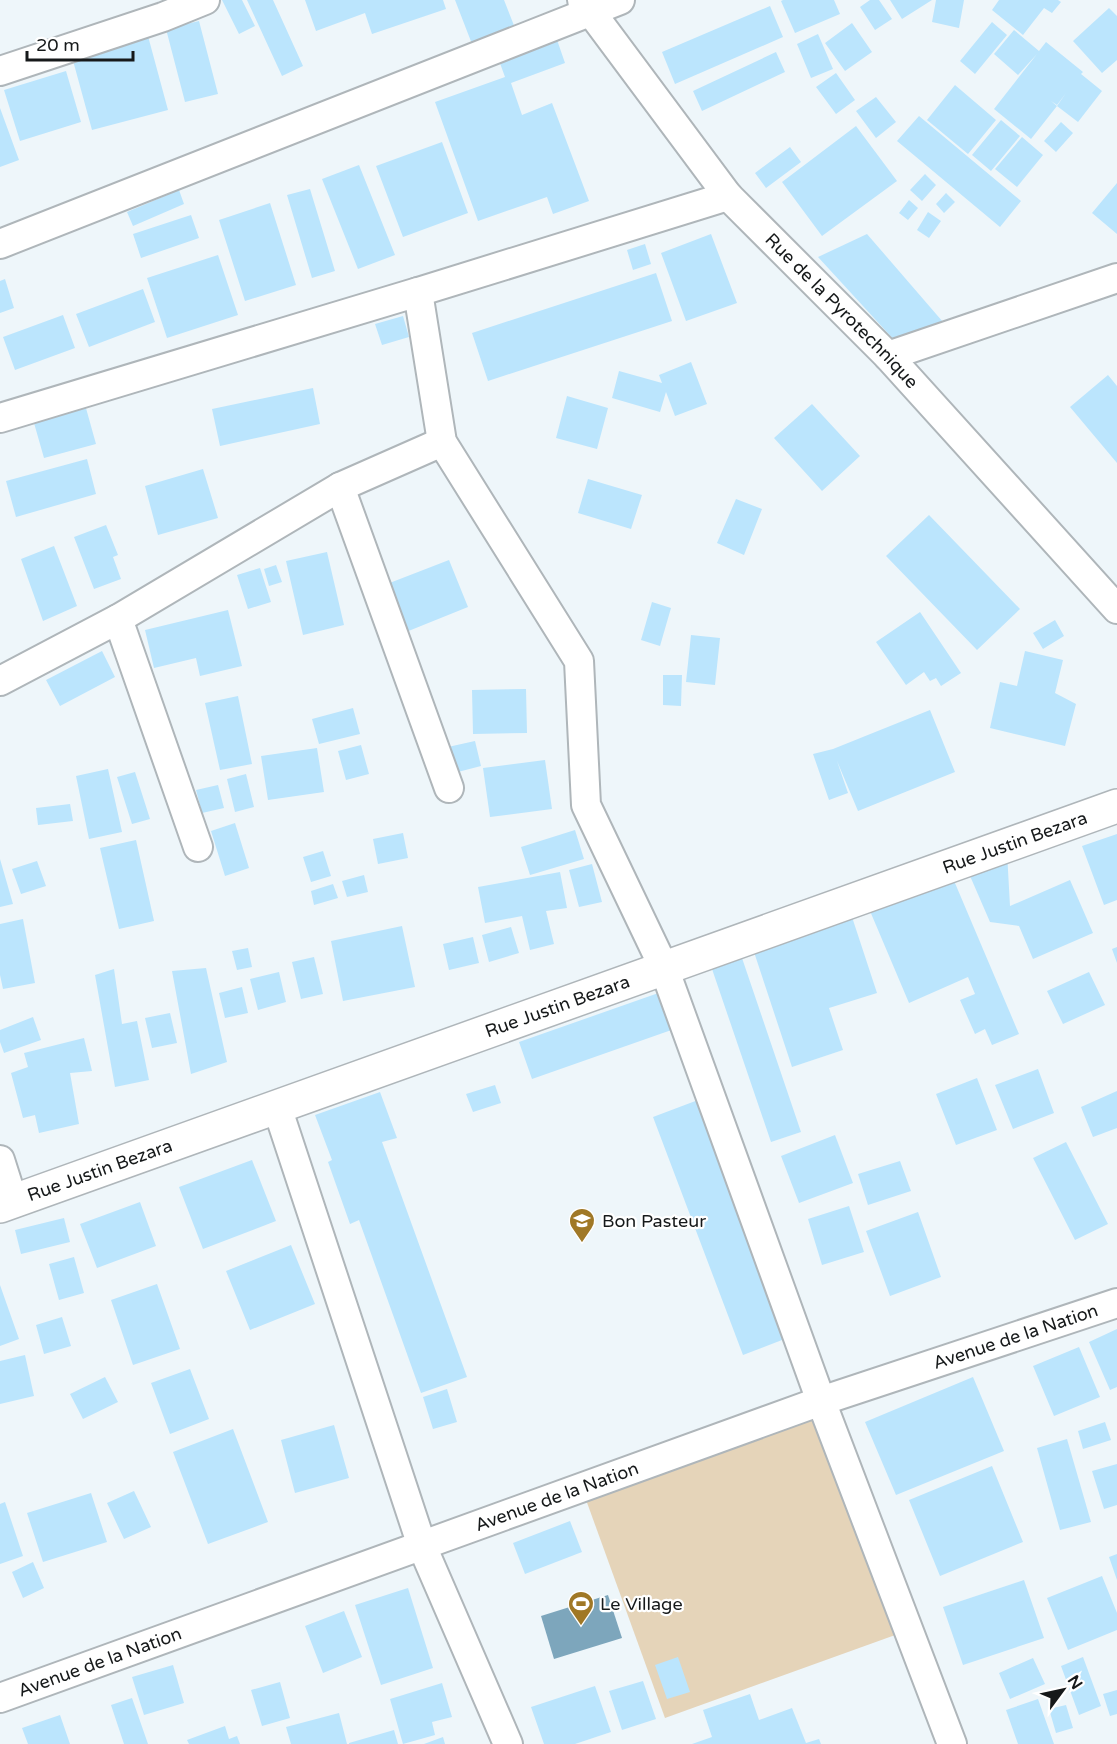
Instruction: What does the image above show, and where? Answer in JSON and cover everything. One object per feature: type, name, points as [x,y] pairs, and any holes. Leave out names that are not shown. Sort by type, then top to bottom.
[{"type":"main road","name":"Rue Justin Bezara","points":[[7,1204],[1117,806]]},
{"type":"street","points":[[0,71],[159,8],[205,0]]},
{"type":"street","points":[[0,244],[586,5],[620,0]]},
{"type":"street","name":"Rue de la Pyrotechnique","points":[[586,5],[728,196],[888,356],[1117,609]]},
{"type":"street","points":[[0,418],[728,196]]},
{"type":"street","points":[[888,356],[1117,279]]},
{"type":"street","points":[[418,292],[442,442],[579,661],[586,805],[664,968],[821,1401],[952,1744]]},
{"type":"street","points":[[0,681],[118,619],[340,488],[442,442]]},
{"type":"street","points":[[340,488],[449,788]]},
{"type":"street","points":[[118,619],[198,847]]},
{"type":"street","points":[[278,1107],[422,1546],[508,1744]]},
{"type":"street","points":[[0,1160],[7,1204]]},
{"type":"street","name":"Avenue de la Nation","points":[[0,1698],[821,1401],[1117,1302]]},
{"type":"shaded area","points":[[818,1414],[898,1634],[665,1718],[585,1497]]},
{"type":"water","name":"Le Village","points":[[608,1595],[622,1638],[554,1659],[541,1616]]},
{"type":"building","points":[[222,0],[242,0],[255,26],[239,34]]},
{"type":"building","points":[[247,0],[273,0],[303,66],[282,76]]},
{"type":"building","points":[[305,0],[443,0],[446,9],[372,34],[365,13],[316,31]]},
{"type":"building","points":[[455,0],[504,0],[515,28],[472,44]]},
{"type":"building","points":[[834,0],[840,14],[795,33],[781,1]]},
{"type":"building","points":[[870,0],[879,0],[892,19],[875,30],[860,7]]},
{"type":"building","points":[[890,0],[932,0],[902,19]]},
{"type":"building","points":[[936,0],[964,0],[959,28],[932,22]]},
{"type":"building","points":[[999,0],[1058,0],[1061,2],[1052,13],[1044,8],[1023,35],[992,10]]},
{"type":"building","points":[[770,6],[783,37],[675,84],[662,52]]},
{"type":"building","points":[[1109,8],[1117,16],[1117,60],[1102,73],[1073,41]]},
{"type":"building","points":[[199,21],[218,94],[185,102],[166,29]]},
{"type":"building","points":[[992,22],[1007,35],[975,74],[960,61]]},
{"type":"building","points":[[852,23],[872,52],[845,71],[825,43]]},
{"type":"building","points":[[145,25],[168,110],[92,130],[69,46]]},
{"type":"building","points":[[1014,30],[1039,51],[1046,42],[1102,91],[1078,122],[1057,106],[1031,139],[994,109],[1037,54],[1018,75],[994,54]]},
{"type":"building","points":[[555,34],[565,63],[511,83],[522,115],[552,103],[589,201],[553,214],[547,197],[478,221],[435,102],[505,77],[497,55]]},
{"type":"building","points":[[818,34],[833,69],[811,78],[797,44]]},
{"type":"building","points":[[776,52],[785,72],[702,111],[693,91]]},
{"type":"building","points":[[66,71],[81,122],[20,141],[4,90]]},
{"type":"building","points":[[836,73],[855,100],[836,114],[816,87]]},
{"type":"building","points":[[955,85],[996,120],[968,154],[927,120]]},
{"type":"building","points":[[876,97],[896,122],[876,138],[856,111]]},
{"type":"building","points":[[0,108],[19,160],[0,167]]},
{"type":"building","points":[[919,116],[1021,201],[1000,227],[897,141]]},
{"type":"building","points":[[1001,120],[1020,136],[991,171],[972,155]]},
{"type":"building","points":[[1061,122],[1073,133],[1056,152],[1044,141]]},
{"type":"building","points":[[856,126],[897,181],[822,236],[782,182]]},
{"type":"building","points":[[1022,137],[1043,155],[1017,187],[995,169]]},
{"type":"building","points":[[442,142],[468,213],[403,237],[376,166]]},
{"type":"building","points":[[790,147],[801,162],[766,188],[755,173]]},
{"type":"building","points":[[359,165],[395,255],[358,269],[322,179]]},
{"type":"building","points":[[925,174],[936,185],[922,201],[910,190]]},
{"type":"building","points":[[1117,183],[1117,234],[1092,213]]},
{"type":"building","points":[[310,189],[335,271],[312,278],[287,195]]},
{"type":"building","points":[[179,190],[184,204],[133,226],[127,212]]},
{"type":"building","points":[[946,193],[955,202],[944,213],[936,204]]},
{"type":"building","points":[[909,200],[918,208],[908,220],[899,213]]},
{"type":"building","points":[[270,203],[296,285],[245,301],[219,220]]},
{"type":"building","points":[[928,212],[941,221],[929,238],[917,230]]},
{"type":"building","points":[[191,215],[199,238],[141,258],[133,234]]},
{"type":"building","points":[[711,234],[737,303],[686,321],[661,253]]},
{"type":"building","points":[[867,234],[943,322],[896,342],[818,257]]},
{"type":"building","points":[[645,244],[651,264],[633,270],[627,250]]},
{"type":"building","points":[[218,255],[238,315],[167,338],[147,278]]},
{"type":"building","points":[[656,273],[672,321],[488,381],[472,333]]},
{"type":"building","points":[[5,279],[14,308],[0,313],[0,281]]},
{"type":"building","points":[[143,289],[155,322],[89,347],[76,314]]},
{"type":"building","points":[[63,315],[75,348],[15,370],[3,337]]},
{"type":"building","points":[[403,316],[409,337],[382,345],[375,324]]},
{"type":"building","points":[[691,362],[707,404],[675,416],[666,392],[660,412],[612,398],[619,371],[662,383],[659,375]]},
{"type":"building","points":[[1108,375],[1117,386],[1117,463],[1070,407]]},
{"type":"building","points":[[313,388],[320,424],[220,446],[212,409]]},
{"type":"building","points":[[567,396],[608,408],[597,449],[556,438]]},
{"type":"building","points":[[84,401],[96,444],[44,458],[32,416]]},
{"type":"building","points":[[812,404],[860,456],[822,491],[774,438]]},
{"type":"building","points":[[87,459],[96,494],[16,517],[6,481]]},
{"type":"building","points":[[203,469],[218,518],[158,535],[145,486]]},
{"type":"building","points":[[588,479],[642,495],[631,529],[578,513]]},
{"type":"building","points":[[736,499],[762,509],[744,555],[717,543]]},
{"type":"building","points":[[929,515],[1020,609],[977,650],[886,556]]},
{"type":"building","points":[[106,525],[118,555],[113,557],[121,579],[94,589],[74,537]]},
{"type":"building","points":[[54,546],[77,606],[43,621],[21,559]]},
{"type":"building","points":[[327,552],[344,625],[303,635],[286,561]]},
{"type":"building","points":[[449,560],[468,607],[406,632],[387,584]]},
{"type":"building","points":[[276,565],[282,582],[269,586],[264,569]]},
{"type":"building","points":[[260,568],[271,602],[248,609],[237,575]]},
{"type":"building","points":[[652,602],[671,608],[660,646],[641,640]]},
{"type":"building","points":[[228,610],[242,666],[200,676],[196,658],[154,668],[145,630]]},
{"type":"building","points":[[920,612],[961,673],[941,686],[936,678],[930,681],[924,672],[906,685],[876,642]]},
{"type":"building","points":[[1055,620],[1064,636],[1043,649],[1033,633]]},
{"type":"building","points":[[691,635],[720,638],[715,685],[686,682]]},
{"type":"building","points":[[102,651],[115,677],[60,706],[46,680]]},
{"type":"building","points":[[1025,651],[1063,660],[1055,693],[1076,704],[1065,746],[990,728],[1000,682],[1017,686]]},
{"type":"building","points":[[663,675],[682,675],[681,706],[663,705]]},
{"type":"building","points":[[526,689],[527,733],[473,734],[472,690]]},
{"type":"building","points":[[238,696],[252,764],[220,770],[205,703]]},
{"type":"building","points":[[353,708],[360,734],[319,744],[312,719]]},
{"type":"building","points":[[930,710],[955,772],[858,811],[837,761],[848,793],[829,800],[813,754],[833,749]]},
{"type":"building","points":[[475,741],[481,766],[454,773],[448,747]]},
{"type":"building","points":[[361,745],[369,774],[346,780],[338,751]]},
{"type":"building","points":[[317,748],[324,792],[268,800],[261,756]]},
{"type":"building","points":[[545,760],[552,809],[490,817],[483,768]]},
{"type":"building","points":[[108,769],[122,832],[89,839],[76,776]]},
{"type":"building","points":[[135,772],[150,819],[132,824],[117,777]]},
{"type":"building","points":[[246,774],[254,807],[235,812],[227,779]]},
{"type":"building","points":[[218,785],[224,808],[202,813],[196,790]]},
{"type":"building","points":[[70,804],[73,821],[38,825],[36,808]]},
{"type":"building","points":[[235,823],[249,868],[225,876],[211,831]]},
{"type":"building","points":[[575,830],[584,859],[530,875],[521,847]]},
{"type":"building","points":[[403,833],[408,858],[378,864],[373,839]]},
{"type":"building","points":[[1117,834],[1117,900],[1104,905],[1082,846]]},
{"type":"building","points":[[136,840],[154,921],[119,929],[100,848]]},
{"type":"building","points":[[323,851],[331,876],[311,882],[303,857]]},
{"type":"building","points":[[1007,852],[1010,906],[1070,880],[1093,933],[1033,959],[1019,926],[990,922],[967,869]]},
{"type":"building","points":[[0,859],[13,904],[0,907]]},
{"type":"building","points":[[37,861],[46,886],[21,894],[12,869]]},
{"type":"building","points":[[592,864],[602,902],[579,907],[569,870]]},
{"type":"building","points":[[560,872],[567,908],[546,911],[554,944],[530,950],[522,916],[485,923],[478,887]]},
{"type":"building","points":[[364,875],[368,892],[347,897],[342,881]]},
{"type":"building","points":[[952,876],[1019,1034],[992,1045],[985,1029],[975,1034],[960,1000],[975,994],[968,977],[909,1003],[870,911]]},
{"type":"building","points":[[333,884],[338,898],[314,905],[311,891]]},
{"type":"building","points":[[852,917],[877,993],[829,1008],[843,1050],[792,1067],[753,949]]},
{"type":"building","points":[[23,919],[35,983],[3,989],[0,975],[0,924]]},
{"type":"building","points":[[402,926],[415,987],[343,1001],[331,941]]},
{"type":"building","points":[[511,927],[519,953],[489,962],[482,935]]},
{"type":"building","points":[[473,937],[479,963],[449,970],[443,944]]},
{"type":"building","points":[[1117,947],[1117,963],[1112,949]]},
{"type":"building","points":[[248,948],[252,967],[237,970],[232,951]]},
{"type":"building","points":[[314,957],[323,994],[301,999],[292,962]]},
{"type":"building","points":[[742,958],[801,1132],[771,1142],[712,969]]},
{"type":"building","points":[[206,968],[227,1062],[191,1074],[172,971]]},
{"type":"building","points":[[114,969],[122,1024],[137,1021],[149,1080],[115,1087],[95,975]]},
{"type":"building","points":[[279,972],[286,1002],[258,1010],[250,979]]},
{"type":"building","points":[[1089,972],[1105,1005],[1063,1024],[1047,991]]},
{"type":"building","points":[[242,987],[248,1013],[225,1018],[219,993]]},
{"type":"building","points":[[667,990],[680,1027],[532,1079],[519,1042]]},
{"type":"building","points":[[170,1013],[177,1043],[152,1048],[145,1018]]},
{"type":"building","points":[[33,1017],[41,1040],[4,1053],[0,1042],[0,1030]]},
{"type":"building","points":[[84,1038],[92,1071],[70,1073],[79,1124],[39,1133],[35,1115],[23,1118],[11,1073],[28,1067],[24,1053]]},
{"type":"building","points":[[1038,1069],[1054,1113],[1013,1129],[995,1085]]},
{"type":"building","points":[[977,1078],[997,1130],[956,1145],[936,1094]]},
{"type":"building","points":[[495,1085],[501,1103],[473,1112],[466,1094]]},
{"type":"building","points":[[1117,1091],[1117,1128],[1093,1137],[1081,1107]]},
{"type":"building","points":[[380,1092],[397,1138],[382,1142],[467,1377],[421,1393],[359,1220],[350,1224],[328,1162],[332,1160],[315,1115]]},
{"type":"building","points":[[706,1097],[795,1335],[743,1355],[653,1117]]},
{"type":"building","points":[[835,1135],[853,1183],[799,1203],[781,1156]]},
{"type":"building","points":[[1066,1142],[1108,1224],[1075,1240],[1033,1158]]},
{"type":"building","points":[[252,1160],[276,1221],[203,1249],[179,1187]]},
{"type":"building","points":[[900,1161],[911,1191],[868,1205],[858,1174]]},
{"type":"building","points":[[140,1202],[156,1246],[97,1268],[80,1224]]},
{"type":"building","points":[[849,1206],[864,1252],[822,1265],[808,1219]]},
{"type":"building","points":[[918,1212],[941,1277],[890,1296],[866,1231]]},
{"type":"building","points":[[64,1218],[70,1242],[21,1254],[15,1230]]},
{"type":"building","points":[[291,1245],[315,1304],[250,1330],[226,1271]]},
{"type":"building","points":[[74,1257],[84,1293],[59,1300],[49,1264]]},
{"type":"building","points":[[157,1284],[180,1349],[133,1365],[111,1300]]},
{"type":"building","points":[[0,1285],[19,1339],[0,1346]]},
{"type":"building","points":[[62,1317],[71,1346],[44,1354],[36,1325]]},
{"type":"building","points":[[1117,1329],[1117,1387],[1110,1390],[1089,1342]]},
{"type":"building","points":[[1079,1347],[1100,1397],[1054,1416],[1033,1366]]},
{"type":"building","points":[[25,1355],[34,1396],[0,1404],[0,1361]]},
{"type":"building","points":[[190,1369],[209,1419],[170,1434],[151,1383]]},
{"type":"building","points":[[105,1377],[118,1402],[83,1419],[70,1394]]},
{"type":"building","points":[[973,1377],[1004,1451],[896,1495],[865,1422]]},
{"type":"building","points":[[447,1389],[457,1422],[433,1429],[423,1397]]},
{"type":"building","points":[[1105,1422],[1111,1440],[1083,1449],[1078,1431]]},
{"type":"building","points":[[334,1425],[349,1478],[295,1493],[281,1440]]},
{"type":"building","points":[[233,1429],[268,1522],[208,1544],[173,1452]]},
{"type":"building","points":[[1067,1439],[1091,1522],[1060,1530],[1037,1448]]},
{"type":"building","points":[[1117,1464],[1117,1505],[1104,1509],[1092,1471]]},
{"type":"building","points":[[992,1466],[1023,1542],[940,1576],[909,1500]]},
{"type":"building","points":[[134,1491],[151,1527],[124,1539],[107,1503]]},
{"type":"building","points":[[91,1493],[107,1542],[43,1562],[27,1513]]},
{"type":"building","points":[[5,1502],[23,1556],[0,1564],[0,1504]]},
{"type":"building","points":[[570,1521],[582,1552],[525,1574],[513,1543]]},
{"type":"building","points":[[1117,1554],[1117,1580],[1109,1557]]},
{"type":"building","points":[[33,1562],[44,1588],[23,1598],[12,1572]]},
{"type":"building","points":[[1102,1576],[1117,1613],[1117,1630],[1068,1650],[1047,1598]]},
{"type":"building","points":[[1024,1580],[1044,1638],[963,1665],[943,1607]]},
{"type":"building","points":[[408,1588],[433,1668],[381,1685],[355,1605]]},
{"type":"building","points":[[344,1611],[362,1657],[323,1673],[305,1626]]},
{"type":"building","points":[[678,1657],[690,1692],[667,1699],[655,1665]]},
{"type":"building","points":[[1083,1657],[1101,1706],[1079,1715],[1061,1666]]},
{"type":"building","points":[[1033,1658],[1045,1684],[1010,1699],[999,1673]]},
{"type":"building","points":[[173,1665],[184,1703],[144,1715],[132,1677]]},
{"type":"building","points":[[643,1681],[656,1719],[622,1730],[609,1691]]},
{"type":"building","points":[[280,1682],[290,1718],[262,1726],[251,1690]]},
{"type":"building","points":[[442,1683],[452,1717],[432,1722],[435,1735],[403,1744],[390,1699]]},
{"type":"building","points":[[595,1686],[611,1732],[575,1744],[544,1744],[531,1707]]},
{"type":"building","points":[[1117,1690],[1117,1714],[1110,1716],[1103,1694]]},
{"type":"building","points":[[750,1694],[759,1720],[792,1708],[806,1743],[819,1739],[821,1744],[692,1744],[712,1737],[703,1710]]},
{"type":"building","points":[[132,1698],[148,1744],[124,1744],[111,1705]]},
{"type":"building","points":[[1038,1699],[1054,1744],[1018,1744],[1006,1710]]},
{"type":"building","points":[[1066,1705],[1073,1728],[1056,1733],[1049,1709]]},
{"type":"building","points":[[339,1713],[347,1744],[291,1744],[286,1727]]},
{"type":"building","points":[[60,1715],[70,1744],[28,1744],[22,1728]]},
{"type":"building","points":[[225,1726],[229,1739],[237,1736],[240,1744],[189,1744],[187,1740]]},
{"type":"building","points":[[394,1730],[398,1744],[349,1744],[349,1743]]},
{"type":"building","points":[[443,1737],[445,1744],[424,1744]]},
{"type":"place","name":"Bon Pasteur","points":[[582,1244]]},
{"type":"place","name":"Le Village","points":[[581,1627]]}]
